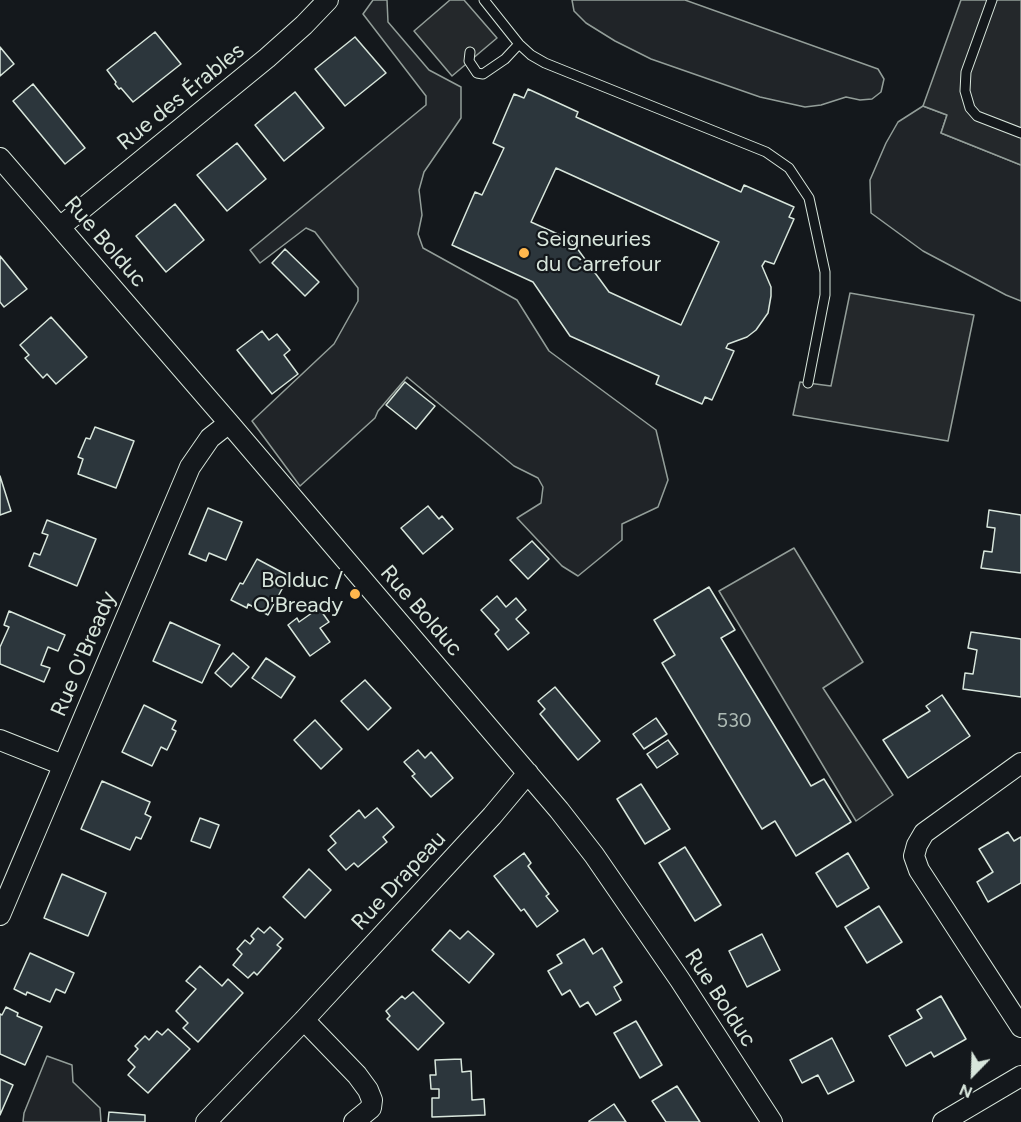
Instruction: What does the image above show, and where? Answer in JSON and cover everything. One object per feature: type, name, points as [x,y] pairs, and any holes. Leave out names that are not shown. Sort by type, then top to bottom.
[{"type":"street","name":"Rue des Érables","points":[[60,227],[267,58],[328,0]]},
{"type":"street","name":"Rue Bolduc","points":[[0,158],[528,773],[594,855],[680,980],[772,1122]]},
{"type":"street","name":"Rue O'Bready","points":[[0,915],[190,467],[210,438],[229,423]]},
{"type":"street","points":[[0,740],[63,765]]},
{"type":"street","points":[[1021,763],[924,833],[917,844],[914,856],[919,870],[1021,1027]]},
{"type":"street","name":"Rue Drapeau","points":[[206,1122],[304,1020],[492,816],[528,773]]},
{"type":"street","points":[[304,1020],[357,1075],[368,1090],[372,1100],[371,1108],[354,1122]]},
{"type":"street","points":[[943,1122],[1021,1076]]},
{"type":"lane","points":[[484,0],[519,45],[545,63],[766,152],[789,168],[809,198],[825,272],[825,295],[808,383]]},
{"type":"lane","points":[[992,0],[966,72],[965,91],[970,108],[976,116],[1021,133]]},
{"type":"lane","points":[[470,52],[469,61],[472,68],[477,73],[483,74],[505,59],[519,45]]},
{"type":"shaded area","points":[[373,0],[387,0],[388,22],[429,70],[461,87],[461,118],[424,172],[419,190],[422,215],[418,234],[423,248],[517,300],[549,351],[656,430],[668,480],[658,507],[622,524],[622,540],[578,576],[562,566],[517,518],[541,503],[543,487],[538,478],[514,466],[407,377],[378,411],[375,418],[300,486],[252,421],[334,344],[358,301],[358,288],[315,232],[306,228],[260,263],[250,250],[426,105],[426,96],[363,14]]},
{"type":"shaded area","points":[[450,0],[464,0],[497,38],[452,76],[414,31]]},
{"type":"shaded area","points":[[572,0],[685,0],[878,69],[884,79],[881,92],[872,99],[860,100],[846,97],[821,105],[805,107],[760,97],[651,59],[615,41],[586,23],[574,11]]},
{"type":"shaded area","points":[[961,0],[1021,0],[1021,165],[941,133],[947,115],[923,106]]},
{"type":"shaded area","points":[[923,106],[947,115],[941,133],[1021,165],[1021,301],[923,251],[871,213],[870,180],[886,143],[898,122]]},
{"type":"shaded area","points":[[850,293],[974,315],[948,441],[793,415],[800,382],[831,386]]},
{"type":"shaded area","points":[[794,548],[863,662],[823,688],[893,795],[856,821],[719,591]]},
{"type":"shaded area","points":[[47,1056],[72,1065],[73,1082],[100,1108],[101,1122],[23,1122],[24,1113]]},
{"type":"building","points":[[155,32],[181,64],[133,102],[121,88],[119,89],[107,70]]},
{"type":"building","points":[[355,37],[386,73],[345,106],[315,69]]},
{"type":"building","points":[[0,47],[14,64],[0,76]]},
{"type":"building","points":[[33,84],[85,148],[65,164],[13,101]]},
{"type":"building","name":"Seigneuries du Carrefour","points":[[528,89],[578,112],[576,117],[741,192],[744,185],[794,207],[789,217],[794,219],[774,264],[765,261],[762,266],[771,287],[768,313],[756,330],[747,337],[728,344],[726,348],[734,351],[712,400],[705,397],[702,404],[656,384],[659,376],[570,336],[533,282],[452,245],[475,192],[482,195],[504,148],[493,143],[514,94],[524,98]],"holes":[[[556,168],[719,242],[681,325],[609,292],[571,240],[531,222]]]},
{"type":"building","points":[[295,92],[324,128],[284,161],[255,125]]},
{"type":"building","points":[[237,143],[266,179],[227,211],[197,175]]},
{"type":"building","points":[[175,204],[204,240],[166,272],[136,236]]},
{"type":"building","points":[[285,249],[319,282],[305,296],[272,263]]},
{"type":"building","points":[[0,256],[27,289],[4,307],[0,302]]},
{"type":"building","points":[[51,317],[87,357],[56,384],[47,374],[43,378],[25,358],[29,355],[20,345]]},
{"type":"building","points":[[262,331],[269,340],[277,334],[290,350],[284,355],[298,374],[272,394],[237,350]]},
{"type":"building","points":[[405,382],[435,406],[416,429],[386,405]]},
{"type":"building","points":[[95,427],[134,441],[116,488],[78,474],[83,459],[78,457],[86,438],[90,439]]},
{"type":"building","points":[[0,476],[11,511],[0,515]]},
{"type":"building","points":[[428,506],[439,519],[442,516],[453,529],[423,554],[401,528]]},
{"type":"building","points":[[208,508],[242,522],[226,560],[209,553],[206,561],[189,554]]},
{"type":"building","points":[[989,510],[1021,515],[1021,573],[981,568],[984,551],[992,552],[995,528],[987,527]]},
{"type":"building","points":[[47,520],[96,539],[77,586],[29,566],[34,553],[40,555],[48,535],[42,533]]},
{"type":"building","points":[[532,541],[549,559],[528,579],[510,560]]},
{"type":"building","points":[[257,559],[289,576],[268,615],[248,604],[247,608],[231,600]]},
{"type":"building","points":[[709,587],[735,630],[721,638],[811,786],[824,779],[851,822],[796,856],[775,821],[762,829],[662,663],[675,655],[654,620]]},
{"type":"building","points":[[497,596],[506,607],[516,598],[526,610],[516,619],[529,633],[508,650],[495,634],[499,630],[481,610]]},
{"type":"building","points":[[319,608],[329,622],[320,628],[330,642],[310,656],[288,625],[297,618],[299,622]]},
{"type":"building","points":[[9,611],[65,635],[58,651],[48,647],[41,665],[50,668],[44,682],[0,664],[0,647],[9,627],[4,625]]},
{"type":"building","points":[[170,622],[220,645],[202,683],[153,661]]},
{"type":"building","points":[[971,632],[1021,639],[1021,697],[963,689],[965,673],[973,674],[977,650],[968,648]]},
{"type":"building","points":[[233,653],[249,667],[231,687],[215,673]]},
{"type":"building","points":[[266,658],[295,677],[281,698],[252,678]]},
{"type":"building","points":[[365,680],[391,708],[368,730],[341,701]]},
{"type":"building","points":[[555,687],[600,741],[578,760],[540,714],[545,709],[538,701]]},
{"type":"building","points":[[942,695],[970,736],[908,778],[883,740],[930,711],[926,706]]},
{"type":"building","points":[[144,705],[176,721],[172,729],[176,731],[167,750],[161,747],[152,766],[122,752]]},
{"type":"building","points":[[656,718],[667,734],[644,749],[633,734]]},
{"type":"building","points":[[315,720],[342,749],[321,769],[294,740]]},
{"type":"building","points":[[668,740],[678,754],[657,768],[647,754]]},
{"type":"building","points":[[418,750],[425,758],[431,752],[453,778],[431,797],[412,776],[415,774],[404,762]]},
{"type":"building","points":[[102,781],[150,802],[145,814],[151,817],[141,839],[136,837],[130,850],[81,829]]},
{"type":"building","points":[[641,784],[670,829],[645,844],[617,799]]},
{"type":"building","points":[[377,808],[394,827],[383,837],[387,842],[358,867],[354,863],[346,870],[328,850],[336,843],[330,836],[359,810],[365,818]]},
{"type":"building","points":[[200,818],[219,825],[210,848],[191,841]]},
{"type":"building","points":[[1008,832],[1014,841],[1021,837],[1021,883],[988,902],[977,882],[993,872],[979,849]]},
{"type":"building","points":[[685,847],[721,905],[695,921],[659,863]]},
{"type":"building","points":[[524,853],[531,863],[528,866],[549,894],[546,896],[558,911],[537,927],[524,909],[521,911],[494,876]]},
{"type":"building","points":[[848,853],[869,888],[837,907],[816,873]]},
{"type":"building","points":[[309,869],[331,890],[305,918],[283,897]]},
{"type":"building","points":[[62,874],[106,893],[88,936],[44,918]]},
{"type":"building","points":[[879,906],[902,942],[867,963],[845,927]]},
{"type":"building","points":[[270,927],[283,939],[277,945],[281,948],[257,975],[254,972],[248,978],[233,965],[242,954],[237,949],[245,940],[250,944],[254,939],[251,936],[258,928],[264,933]]},
{"type":"building","points":[[450,930],[460,939],[468,931],[494,954],[469,983],[432,950]]},
{"type":"building","points":[[762,934],[780,970],[747,987],[729,951]]},
{"type":"building","points":[[584,939],[593,954],[602,948],[622,982],[614,987],[621,1000],[596,1015],[588,1002],[580,1007],[570,990],[562,995],[548,971],[562,963],[557,955]]},
{"type":"building","points":[[30,953],[74,973],[65,993],[56,989],[50,1002],[14,989]]},
{"type":"building","points":[[200,966],[222,986],[228,979],[243,993],[198,1042],[183,1028],[188,1023],[176,1011],[196,989],[186,981]]},
{"type":"building","points":[[413,992],[444,1023],[418,1050],[387,1019],[390,1016],[386,1011],[402,996],[405,999]]},
{"type":"building","points":[[941,996],[966,1039],[934,1057],[931,1052],[906,1066],[889,1036],[922,1018],[917,1010]]},
{"type":"building","points":[[6,1007],[18,1013],[17,1016],[42,1027],[25,1065],[0,1054],[0,1014],[2,1015]]},
{"type":"building","points":[[636,1021],[662,1065],[640,1078],[614,1033]]},
{"type":"building","points":[[168,1029],[190,1049],[148,1093],[128,1075],[135,1067],[128,1060],[138,1049],[135,1046],[145,1036],[149,1040],[157,1031],[162,1035]]},
{"type":"building","points":[[832,1038],[854,1081],[828,1094],[818,1075],[802,1083],[790,1060]]},
{"type":"building","points":[[461,1059],[462,1072],[471,1071],[472,1100],[484,1099],[485,1115],[432,1117],[432,1098],[439,1098],[439,1089],[431,1089],[430,1075],[436,1075],[435,1060]]},
{"type":"building","points":[[0,1079],[13,1085],[0,1115]]},
{"type":"building","points":[[677,1086],[700,1122],[666,1122],[652,1101]]},
{"type":"building","points":[[614,1104],[626,1122],[589,1122],[589,1121]]},
{"type":"building","points":[[109,1112],[145,1115],[145,1122],[108,1122]]},
{"type":"place","name":"Seigneuries du Carrefour","points":[[524,253]]},
{"type":"place","name":"Bolduc / O'Bready","points":[[355,594]]}]
